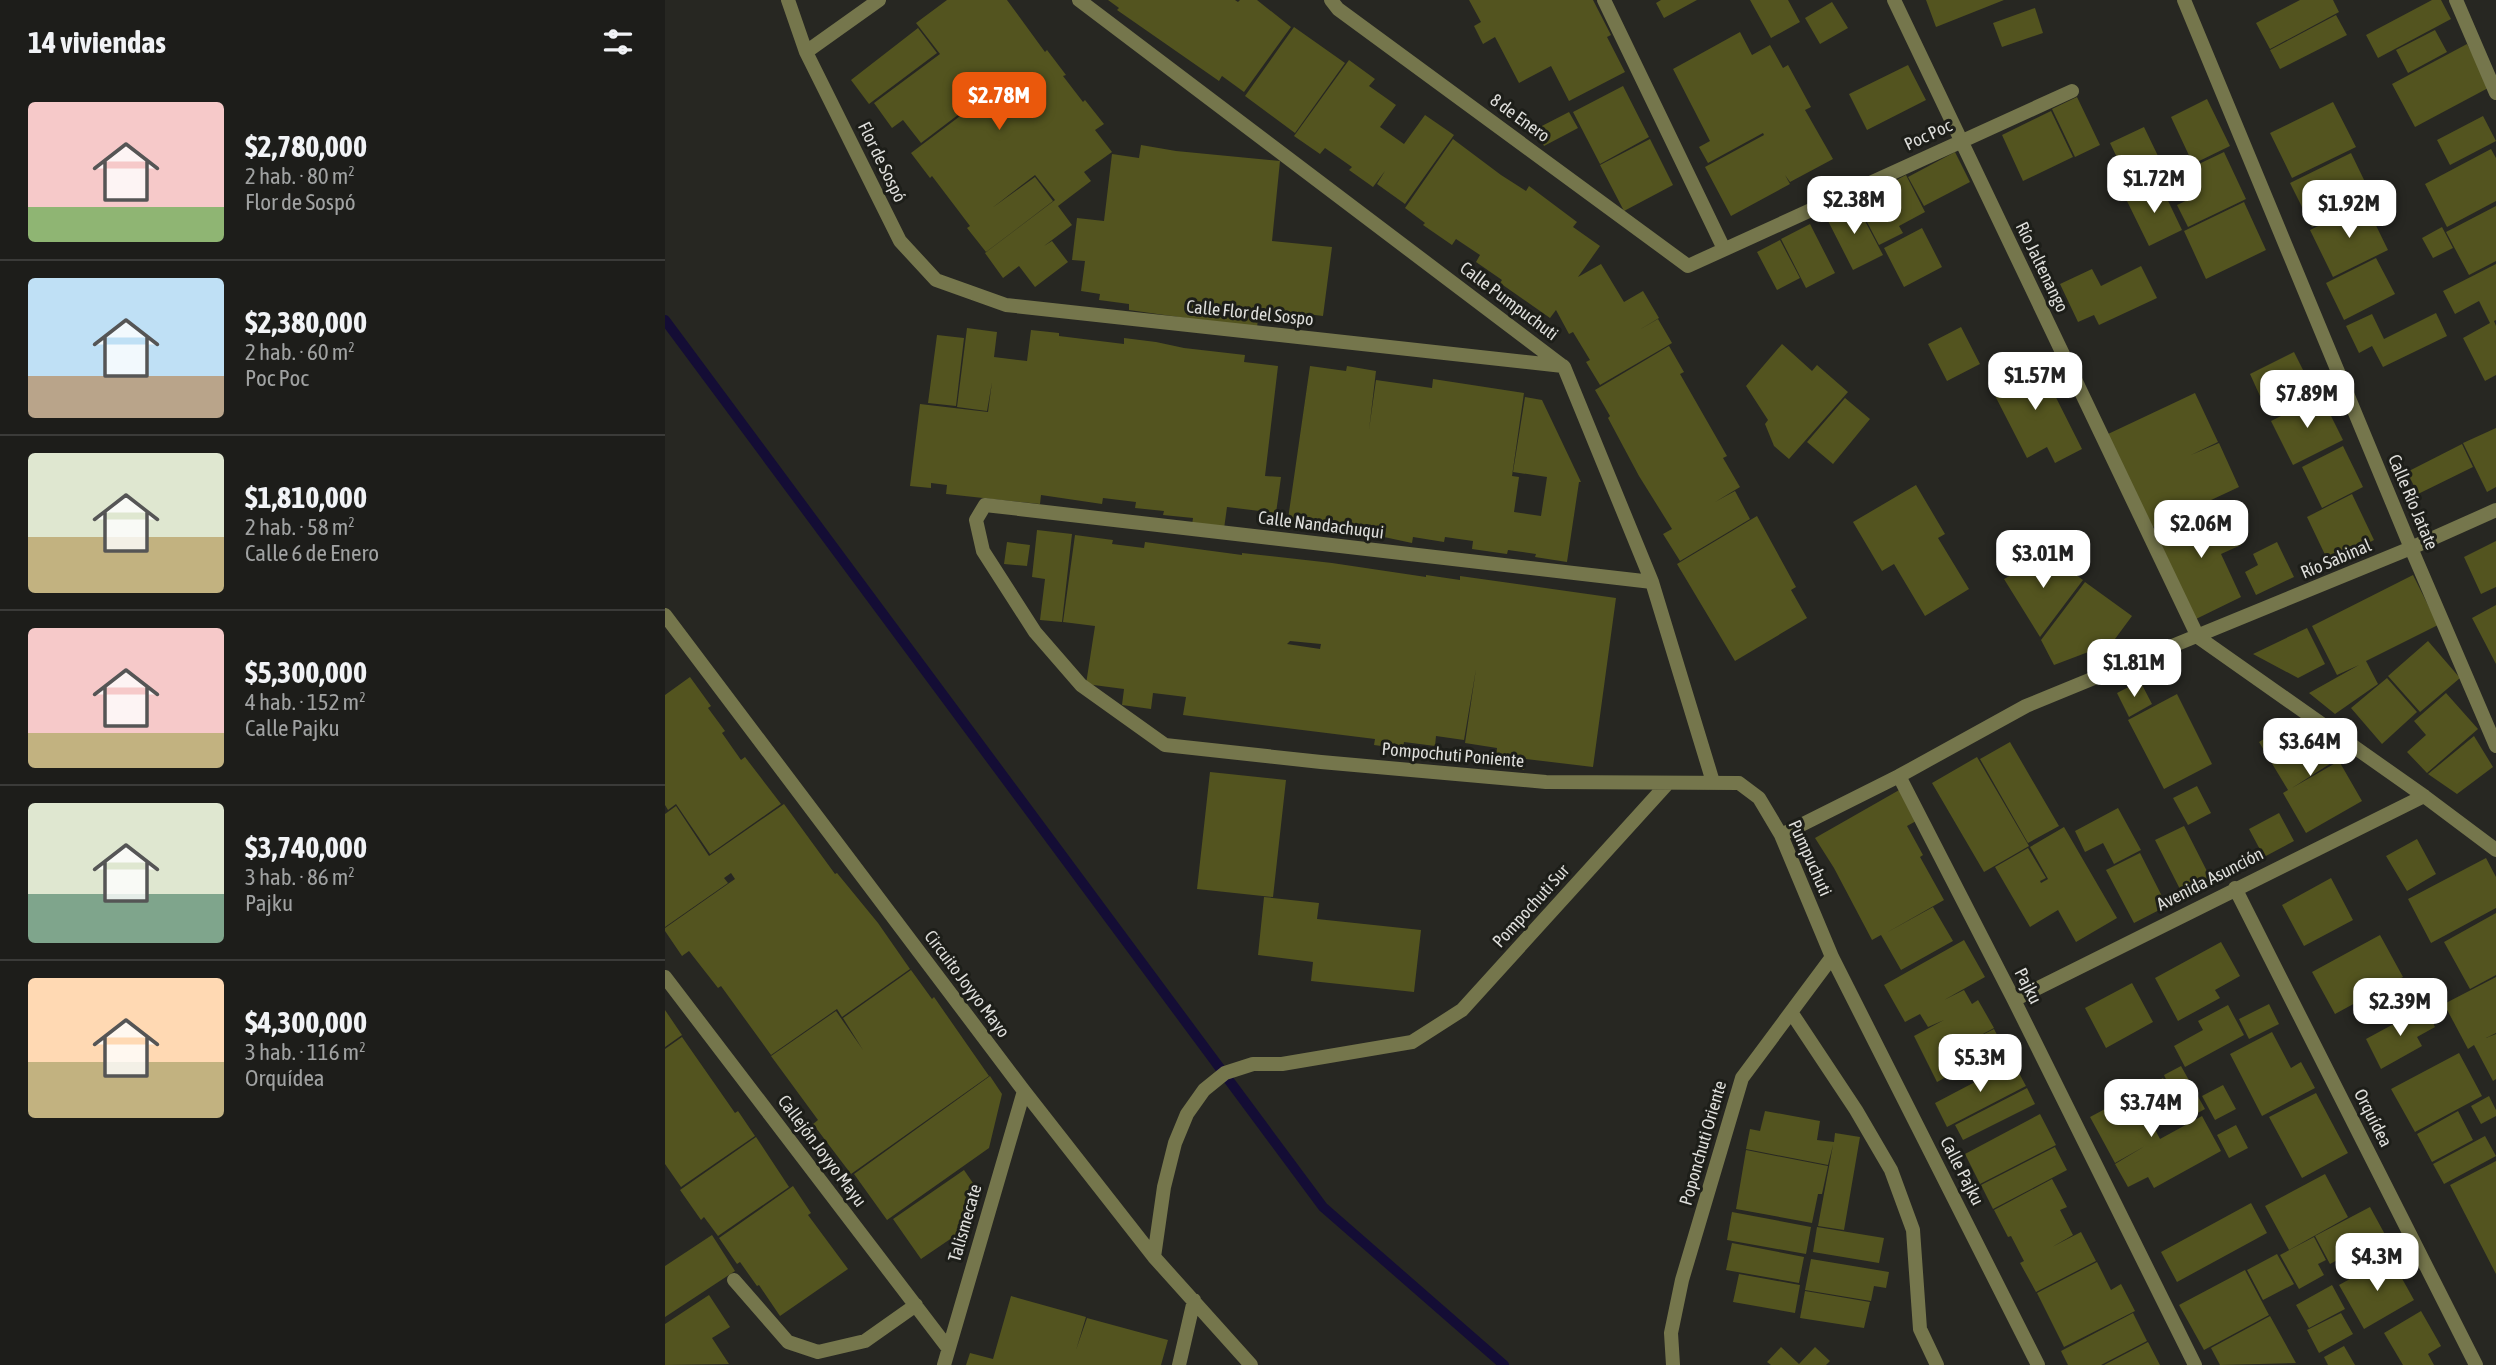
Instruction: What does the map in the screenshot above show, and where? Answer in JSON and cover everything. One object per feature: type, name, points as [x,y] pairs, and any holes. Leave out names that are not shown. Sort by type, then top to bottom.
[{"type":"street","points":[[788,0],[806,52],[879,0]]},
{"type":"street","name":"Calle Pumpuchuti","points":[[1079,0],[1564,366],[1652,582],[1713,782]]},
{"type":"street","name":"8 de Enero","points":[[1331,0],[1338,9],[1688,266]]},
{"type":"street","points":[[1604,0],[1724,249]]},
{"type":"street","name":"Río Jaltenango","points":[[1894,0],[2198,637]]},
{"type":"street","name":"Calle Río Jatate","points":[[2184,0],[2496,746]]},
{"type":"street","points":[[2456,0],[2496,93]]},
{"type":"street","name":"Flor de Sospó","points":[[806,52],[900,241],[936,280]]},
{"type":"street","name":"Poc Poc","points":[[1688,266],[2071,91]]},
{"type":"street","name":"Calle Flor del Sospo","points":[[936,280],[1006,305],[1564,366]]},
{"type":"street","name":"Calle Nandachuqui","points":[[1165,744],[1081,685],[1035,632],[983,551],[976,520],[985,505],[1652,582]]},
{"type":"street","name":"Río Sabinal","points":[[1781,835],[1899,776],[2026,706],[2198,637],[2496,510]]},
{"type":"street","name":"Circuito Joyyo Mayo","points":[[665,615],[1024,1091],[1154,1257],[1251,1365]]},
{"type":"street","points":[[2198,637],[2496,850]]},
{"type":"street","name":"Pompochuti Poniente","points":[[1165,744],[1321,762],[1546,782],[1739,783]]},
{"type":"street","name":"Pajku","points":[[1899,776],[2014,1000],[2195,1365]]},
{"type":"street","name":"Pompochuti Sur","points":[[1154,1257],[1164,1187],[1175,1143],[1187,1114],[1204,1090],[1225,1073],[1253,1064],[1282,1064],[1412,1042],[1462,1010],[1668,783]]},
{"type":"street","name":"Pumpuchuti","points":[[1739,783],[1759,798],[1781,835],[1832,957]]},
{"type":"street","name":"Avenida Asunción","points":[[2014,1000],[2424,796]]},
{"type":"street","name":"Orquídea","points":[[2235,888],[2476,1365]]},
{"type":"street","name":"Poponchuti Oriente","points":[[1673,1365],[1671,1333],[1682,1280],[1742,1078],[1832,957]]},
{"type":"street","name":"Calle Pajku","points":[[1832,957],[2038,1365]]},
{"type":"street","name":"Callejón Joyyo Mayu","points":[[665,976],[949,1348]]},
{"type":"street","points":[[1791,1012],[1856,1110],[1891,1170],[1913,1230],[1920,1329],[1937,1365]]},
{"type":"street","name":"Talismecate","points":[[944,1365],[1024,1091]]},
{"type":"street","points":[[734,1280],[788,1342],[817,1352],[865,1341],[916,1305]]},
{"type":"street","points":[[1179,1365],[1194,1300]]},
{"type":"building","points":[[947,0],[1007,0],[1045,52],[1047,50],[1066,75],[1063,76],[1083,102],[1085,100],[1104,124],[1095,130],[1112,152],[1084,172],[1091,181],[1058,206],[1072,225],[1044,246],[1052,241],[1068,262],[1035,287],[1019,266],[1003,278],[985,253],[1055,200],[1035,175],[992,208],[1035,177],[1053,201],[986,252],[967,228],[970,226],[911,153],[976,104],[975,102],[921,143],[903,120],[892,128],[874,103],[940,54],[916,23]]},
{"type":"building","points":[[1108,0],[1257,0],[1291,27],[1244,92],[1222,76],[1219,81],[1117,10],[1119,8]]},
{"type":"building","points":[[1469,0],[1593,0],[1611,35],[1607,37],[1625,72],[1569,101],[1551,66],[1519,83],[1495,37],[1483,44],[1474,26],[1481,22]]},
{"type":"building","points":[[1661,0],[1697,0],[1664,18],[1656,3]]},
{"type":"building","points":[[1750,0],[1788,0],[1800,22],[1771,38]]},
{"type":"building","points":[[1926,0],[2004,0],[1936,27]]},
{"type":"building","points":[[2300,0],[2333,0],[2339,12],[2270,49],[2256,23]]},
{"type":"building","points":[[2432,0],[2441,0],[2451,19],[2378,58],[2366,35]]},
{"type":"building","points":[[1832,2],[1848,28],[1820,44],[1805,18]]},
{"type":"building","points":[[2035,8],[2043,33],[2002,47],[1993,23]]},
{"type":"building","points":[[2336,15],[2347,35],[2280,69],[2270,50]]},
{"type":"building","points":[[1294,27],[1345,63],[1295,133],[1245,96]]},
{"type":"building","points":[[918,28],[937,53],[869,104],[851,80]]},
{"type":"building","points":[[2435,30],[2447,52],[2408,73],[2396,50]]},
{"type":"building","points":[[1740,32],[1752,55],[1770,45],[1783,68],[1788,65],[1811,107],[1805,110],[1833,159],[1790,182],[1785,175],[1790,184],[1731,216],[1705,167],[1764,135],[1763,133],[1708,163],[1699,147],[1710,141],[1673,69]]},
{"type":"building","points":[[2467,44],[2490,87],[2415,127],[2392,84]]},
{"type":"building","points":[[1349,60],[1375,79],[1369,86],[1396,105],[1380,127],[1404,144],[1425,115],[1454,135],[1405,204],[1377,184],[1385,171],[1373,187],[1349,170],[1352,167],[1325,148],[1320,154],[1294,136]]},
{"type":"building","points":[[1908,65],[1926,100],[1867,130],[1849,94]]},
{"type":"building","points":[[1623,86],[1649,137],[1600,164],[1573,112]]},
{"type":"building","points":[[2077,97],[2100,145],[2075,157],[2052,109]]},
{"type":"building","points":[[2207,99],[2230,146],[2193,164],[2171,117]]},
{"type":"building","points":[[2333,102],[2356,147],[2292,178],[2270,133]]},
{"type":"building","points":[[2051,111],[2073,157],[2023,181],[2002,135]]},
{"type":"building","points":[[1569,112],[1578,128],[1544,146],[1536,129]]},
{"type":"building","points":[[2483,116],[2496,141],[2450,165],[2437,140]]},
{"type":"building","points":[[2144,127],[2158,156],[2124,172],[2110,143]]},
{"type":"building","points":[[1453,139],[1526,191],[1529,186],[1577,222],[1573,227],[1600,246],[1578,277],[1601,264],[1624,302],[1643,291],[1659,318],[1639,330],[1658,319],[1672,343],[1600,385],[1586,362],[1590,360],[1573,332],[1569,334],[1556,310],[1550,318],[1500,283],[1502,280],[1476,262],[1480,255],[1456,239],[1452,245],[1423,225],[1425,223],[1405,208]]},
{"type":"building","points":[[1650,139],[1673,185],[1624,211],[1600,165]]},
{"type":"building","points":[[1141,145],[1280,161],[1272,241],[1332,247],[1323,316],[1259,308],[1257,328],[1129,310],[1129,304],[1099,300],[1100,294],[1081,291],[1085,261],[1072,260],[1077,218],[1104,221],[1112,154],[1139,158]]},
{"type":"building","points":[[2491,149],[2496,158],[2496,201],[2447,227],[2425,184]]},
{"type":"building","points":[[1955,152],[1970,182],[1924,206],[1908,177]]},
{"type":"building","points":[[2224,152],[2246,199],[2188,227],[2177,205],[2194,197],[2182,172]]},
{"type":"building","points":[[2351,153],[2366,184],[2351,191],[2358,205],[2312,227],[2290,183]]},
{"type":"building","points":[[1906,175],[1925,212],[1899,226],[1903,233],[1879,245],[1856,201]]},
{"type":"building","points":[[2160,184],[2182,230],[2149,246],[2126,199]]},
{"type":"building","points":[[1855,202],[1883,255],[1853,270],[1826,217]]},
{"type":"building","points":[[2244,202],[2266,250],[2206,279],[2184,231]]},
{"type":"building","points":[[2365,203],[2388,250],[2333,277],[2310,230]]},
{"type":"building","points":[[2496,206],[2496,261],[2469,275],[2446,232]]},
{"type":"building","points":[[1810,224],[1835,273],[1806,288],[1781,239]]},
{"type":"building","points":[[2442,227],[2453,248],[2433,258],[2422,238]]},
{"type":"building","points":[[1922,228],[1942,267],[1904,287],[1884,248]]},
{"type":"building","points":[[1780,240],[1800,278],[1777,290],[1757,252]]},
{"type":"building","points":[[2376,258],[2395,294],[2344,320],[2326,283]]},
{"type":"building","points":[[2496,264],[2496,375],[2485,381],[2463,338],[2490,323],[2479,301],[2455,314],[2443,291]]},
{"type":"building","points":[[2141,266],[2157,298],[2099,325],[2094,315],[2078,322],[2060,284],[2092,269],[2101,286]]},
{"type":"building","points":[[2436,313],[2447,336],[2383,367],[2372,346],[2359,353],[2346,326],[2372,314],[2384,339]]},
{"type":"building","points":[[1961,327],[1980,364],[1947,381],[1928,344]]},
{"type":"building","points":[[967,328],[997,332],[994,357],[1027,361],[1031,330],[1124,344],[1124,338],[1156,342],[1245,355],[1244,362],[1278,366],[1265,476],[1281,477],[1276,513],[1227,507],[1224,529],[1192,525],[1193,518],[1163,515],[1164,511],[1135,508],[1136,502],[1103,498],[1102,504],[1041,495],[1040,504],[946,494],[947,485],[931,483],[931,488],[910,486],[920,404],[988,412],[992,382],[987,411],[957,407]]},
{"type":"building","points":[[937,335],[964,338],[956,406],[928,403]]},
{"type":"building","points":[[1782,344],[1812,371],[1817,365],[1848,392],[1789,459],[1774,446],[1765,424],[1768,420],[1746,386]]},
{"type":"building","points":[[1669,346],[1684,372],[1680,374],[1727,456],[1723,458],[1740,487],[1715,502],[1735,491],[1750,519],[1680,561],[1663,534],[1672,529],[1639,476],[1595,390]]},
{"type":"building","points":[[2294,352],[2314,392],[2294,402],[2285,384],[2260,396],[2250,374]]},
{"type":"building","points":[[2036,358],[2082,449],[2055,463],[2047,447],[2027,458],[1988,382]]},
{"type":"building","points":[[1310,366],[1346,371],[1347,366],[1376,371],[1369,430],[1376,380],[1432,388],[1433,379],[1524,393],[1512,476],[1519,477],[1514,512],[1541,516],[1547,477],[1513,472],[1525,397],[1542,400],[1581,482],[1567,562],[1508,550],[1507,554],[1472,549],[1473,541],[1445,537],[1444,542],[1413,537],[1412,543],[1384,537],[1287,526]]},
{"type":"building","points":[[2195,393],[2218,442],[2191,455],[2219,443],[2239,487],[2151,528],[2108,434]]},
{"type":"building","points":[[2321,396],[2343,440],[2293,465],[2271,421]]},
{"type":"building","points":[[1845,398],[1870,419],[1833,464],[1807,442]]},
{"type":"building","points":[[2496,428],[2496,487],[2487,492],[2463,443]]},
{"type":"building","points":[[2462,444],[2473,467],[2418,494],[2407,472]]},
{"type":"building","points":[[2343,446],[2363,487],[2322,508],[2302,467]]},
{"type":"building","points":[[1916,485],[1945,534],[1938,538],[1969,589],[1925,616],[1894,564],[1882,571],[1853,522]]},
{"type":"building","points":[[2352,494],[2374,540],[2329,563],[2307,517]]},
{"type":"building","points":[[2198,509],[2204,522],[2225,512],[2241,545],[2221,554],[2241,597],[2196,619],[2154,530]]},
{"type":"building","points":[[1757,516],[1796,587],[1791,590],[1807,618],[1735,661],[1677,564]]},
{"type":"building","points":[[1037,530],[1072,534],[1062,622],[1040,620],[1045,579],[1032,577]]},
{"type":"building","points":[[1075,535],[1113,540],[1112,544],[1144,548],[1145,542],[1332,563],[1426,577],[1460,580],[1460,576],[1616,598],[1593,767],[1526,759],[1524,770],[1495,766],[1497,748],[1465,743],[1476,669],[1464,740],[1436,736],[1435,746],[1404,742],[1403,749],[1374,745],[1375,739],[1183,715],[1186,697],[1153,693],[1151,709],[1122,705],[1124,689],[1086,684],[1095,626],[1063,622]],"holes":[[[1290,641],[1321,644],[1320,649],[1287,644]]]},
{"type":"building","points":[[2496,541],[2496,587],[2481,594],[2464,557]]},
{"type":"building","points":[[1007,542],[1030,545],[1027,566],[1004,564]]},
{"type":"building","points":[[2277,542],[2294,577],[2256,595],[2245,572],[2258,565],[2253,554]]},
{"type":"building","points":[[2049,555],[2083,580],[2040,637],[2004,579]]},
{"type":"building","points":[[2413,575],[2438,625],[2366,661],[2378,684],[2335,714],[2309,693],[2359,665],[2337,675],[2312,626]]},
{"type":"building","points":[[2085,582],[2132,616],[2112,643],[2054,665],[2041,640]]},
{"type":"building","points":[[2496,605],[2496,664],[2472,618]]},
{"type":"building","points":[[2307,628],[2325,664],[2298,678],[2253,654]]},
{"type":"building","points":[[2428,641],[2460,678],[2420,712],[2388,676]]},
{"type":"building","points":[[690,677],[711,706],[708,708],[741,760],[745,757],[781,804],[710,854],[676,804],[668,810],[665,805],[665,695]]},
{"type":"building","points":[[2387,678],[2417,712],[2382,744],[2351,708]]},
{"type":"building","points":[[2140,681],[2152,704],[2129,717],[2117,693]]},
{"type":"building","points":[[2446,693],[2478,729],[2427,773],[2407,752],[2426,735],[2414,721]]},
{"type":"building","points":[[2177,694],[2212,764],[2164,789],[2128,720]]},
{"type":"building","points":[[2288,724],[2336,760],[2292,788],[2339,761],[2362,801],[2306,833],[2283,793],[2288,790],[2259,742]]},
{"type":"building","points":[[2474,736],[2493,767],[2457,794],[2428,774]]},
{"type":"building","points":[[2010,742],[2059,826],[2028,843],[1980,759]]},
{"type":"building","points":[[1977,757],[2029,846],[1984,872],[1932,783]]},
{"type":"building","points":[[1210,772],[1286,780],[1273,897],[1197,889]]},
{"type":"building","points":[[2197,786],[2211,813],[2188,825],[2173,798]]},
{"type":"building","points":[[1901,789],[1918,820],[1907,826],[1923,855],[1920,857],[1944,900],[1886,933],[1933,907],[1953,941],[1901,970],[1881,935],[1872,940],[1815,838]]},
{"type":"building","points":[[784,804],[835,874],[837,873],[878,923],[910,969],[842,1017],[837,1009],[771,1055],[721,986],[718,988],[689,951],[682,956],[665,931],[665,928],[735,879],[731,873],[724,878],[728,883],[665,927],[665,814],[676,806],[709,856]]},
{"type":"building","points":[[2118,808],[2141,850],[2114,864],[2103,843],[2085,852],[2075,831]]},
{"type":"building","points":[[2279,813],[2294,841],[2264,857],[2249,829]]},
{"type":"building","points":[[2184,826],[2213,883],[2184,897],[2155,840]]},
{"type":"building","points":[[2064,827],[2117,918],[2076,942],[2058,910],[2030,927],[1995,867],[2028,848],[2046,878],[2040,881],[2041,883],[2048,879],[2030,847]]},
{"type":"building","points":[[2417,839],[2436,874],[2407,891],[2386,856]]},
{"type":"building","points":[[2140,853],[2167,906],[2134,923],[2106,870]]},
{"type":"building","points":[[2486,858],[2496,877],[2496,908],[2431,943],[2408,899]]},
{"type":"building","points":[[2331,878],[2353,920],[2304,946],[2282,905]]},
{"type":"building","points":[[1264,897],[1319,903],[1317,919],[1421,930],[1414,992],[1311,981],[1313,962],[1258,955]]},
{"type":"building","points":[[2496,913],[2496,975],[2470,989],[2444,942]]},
{"type":"building","points":[[2380,935],[2403,977],[2335,1014],[2312,972]]},
{"type":"building","points":[[1964,940],[1985,977],[1944,1000],[1964,990],[1972,1004],[1978,1000],[1994,1028],[1972,1040],[1994,1029],[2003,1046],[1937,1082],[1914,1036],[1944,1020],[1928,1027],[1920,1014],[1905,1022],[1884,985]]},
{"type":"building","points":[[2221,942],[2240,976],[2215,990],[2220,998],[2178,1021],[2155,978]]},
{"type":"building","points":[[911,970],[932,999],[934,997],[989,1076],[851,1174],[813,1124],[818,1120],[771,1056],[836,1011],[863,1050],[843,1018]]},
{"type":"building","points":[[2496,977],[2496,1033],[2486,1038],[2496,1034],[2496,1079],[2493,1081],[2474,1045],[2468,1049],[2444,1004]]},
{"type":"building","points":[[2132,983],[2153,1022],[2106,1048],[2085,1008]]},
{"type":"building","points":[[2388,987],[2400,1008],[2383,1018],[2371,997]]},
{"type":"building","points":[[2269,1004],[2279,1024],[2249,1039],[2239,1019]]},
{"type":"building","points":[[2228,1005],[2244,1035],[2185,1067],[2174,1046],[2203,1030],[2198,1021]]},
{"type":"building","points":[[2425,1007],[2435,1027],[2417,1037],[2422,1046],[2381,1069],[2366,1039]]},
{"type":"building","points":[[665,1010],[682,1035],[665,1047]]},
{"type":"building","points":[[2272,1032],[2291,1068],[2301,1062],[2315,1088],[2262,1116],[2230,1054]]},
{"type":"building","points":[[682,1037],[735,1113],[738,1111],[755,1136],[681,1187],[665,1164],[665,1049]]},
{"type":"building","points":[[2459,1053],[2482,1096],[2415,1132],[2391,1089]]},
{"type":"building","points":[[2013,1062],[2026,1086],[1947,1127],[1935,1103]]},
{"type":"building","points":[[2181,1066],[2205,1109],[2194,1115],[2180,1090],[2173,1094],[2164,1075]]},
{"type":"building","points":[[990,1076],[1002,1094],[989,1148],[887,1220],[854,1174]]},
{"type":"building","points":[[2163,1078],[2173,1095],[2145,1110],[2160,1139],[2202,1116],[2221,1151],[2154,1188],[2148,1177],[2128,1187],[2115,1164],[2145,1146],[2115,1163],[2090,1117]]},
{"type":"building","points":[[2223,1085],[2236,1109],[2215,1120],[2202,1096]]},
{"type":"building","points":[[2027,1088],[2035,1104],[1963,1140],[1955,1125]]},
{"type":"building","points":[[2316,1093],[2348,1153],[2302,1178],[2269,1117]]},
{"type":"building","points":[[2489,1096],[2496,1116],[2481,1124],[2471,1106]]},
{"type":"building","points":[[1765,1111],[1820,1121],[1817,1140],[1834,1142],[1835,1133],[1860,1137],[1844,1230],[1818,1226],[1833,1145],[1828,1165],[1746,1149],[1750,1129],[1760,1131]]},
{"type":"building","points":[[2458,1111],[2473,1140],[2432,1162],[2417,1134]]},
{"type":"building","points":[[2040,1114],[2056,1145],[1980,1184],[1965,1154]]},
{"type":"building","points":[[2236,1125],[2248,1148],[2229,1158],[2217,1135]]},
{"type":"building","points":[[2485,1136],[2496,1156],[2444,1184],[2433,1164]]},
{"type":"building","points":[[756,1137],[789,1187],[718,1236],[704,1217],[701,1220],[680,1190]]},
{"type":"building","points":[[2055,1147],[2067,1170],[1993,1209],[1981,1185]]},
{"type":"building","points":[[1746,1150],[1828,1166],[1812,1223],[1736,1209]]},
{"type":"building","points":[[2496,1161],[2496,1274],[2450,1185]]},
{"type":"building","points":[[964,1170],[975,1186],[965,1229],[921,1259],[893,1219]]},
{"type":"building","points":[[2325,1174],[2348,1217],[2289,1250],[2265,1206]]},
{"type":"building","points":[[2052,1179],[2067,1207],[2060,1210],[2073,1235],[2052,1247],[2081,1232],[2096,1261],[2036,1292],[2020,1263],[2024,1261],[1994,1210]]},
{"type":"building","points":[[793,1186],[811,1213],[808,1215],[848,1269],[780,1316],[759,1285],[757,1286],[740,1262],[737,1264],[719,1238]]},
{"type":"building","points":[[2251,1203],[2267,1233],[2177,1282],[2161,1252]]},
{"type":"building","points":[[2370,1207],[2388,1240],[2353,1259],[2350,1253],[2330,1264],[2315,1236]]},
{"type":"building","points":[[1732,1212],[1811,1227],[1806,1254],[1727,1240]]},
{"type":"building","points":[[1817,1227],[1884,1238],[1879,1263],[1813,1252]]},
{"type":"building","points":[[712,1235],[735,1271],[665,1317],[665,1266]]},
{"type":"building","points":[[2314,1237],[2326,1260],[2318,1264],[2324,1275],[2299,1289],[2280,1255]]},
{"type":"building","points":[[1732,1243],[1804,1257],[1799,1283],[1726,1270]]},
{"type":"building","points":[[2277,1254],[2294,1284],[2263,1300],[2247,1270]]},
{"type":"building","points":[[2390,1257],[2414,1300],[2364,1329],[2339,1285]]},
{"type":"building","points":[[1811,1259],[1889,1272],[1886,1288],[1874,1286],[1871,1301],[1805,1290]]},
{"type":"building","points":[[2097,1262],[2111,1290],[2121,1284],[2135,1311],[2064,1347],[2037,1293]]},
{"type":"building","points":[[2245,1270],[2269,1315],[2204,1350],[2179,1305]]},
{"type":"building","points":[[1739,1274],[1800,1285],[1795,1313],[1733,1302]]},
{"type":"building","points":[[2332,1285],[2345,1309],[2309,1328],[2296,1305]]},
{"type":"building","points":[[1805,1291],[1870,1302],[1864,1328],[1800,1318]]},
{"type":"building","points":[[709,1295],[730,1327],[712,1338],[729,1364],[665,1365],[665,1324]]},
{"type":"building","points":[[1011,1296],[1086,1317],[1076,1350],[1087,1318],[1168,1340],[1161,1365],[966,1365],[970,1353],[993,1359]]},
{"type":"building","points":[[2421,1311],[2441,1346],[2428,1354],[2434,1365],[2403,1365],[2384,1333]]},
{"type":"building","points":[[2133,1313],[2147,1341],[2101,1365],[2068,1365],[2061,1351]]},
{"type":"building","points":[[2341,1313],[2353,1334],[2319,1353],[2307,1330]]},
{"type":"building","points":[[2270,1316],[2296,1363],[2220,1365],[2211,1348]]},
{"type":"building","points":[[2148,1342],[2160,1365],[2104,1365]]},
{"type":"building","points":[[2344,1346],[2355,1365],[2328,1365],[2324,1357]]},
{"type":"building","points":[[1781,1347],[1799,1364],[1815,1347],[1830,1361],[1826,1365],[1771,1365],[1767,1362]]},
{"type":"waterway","points":[[665,320],[1323,1207],[1504,1365]]}]
